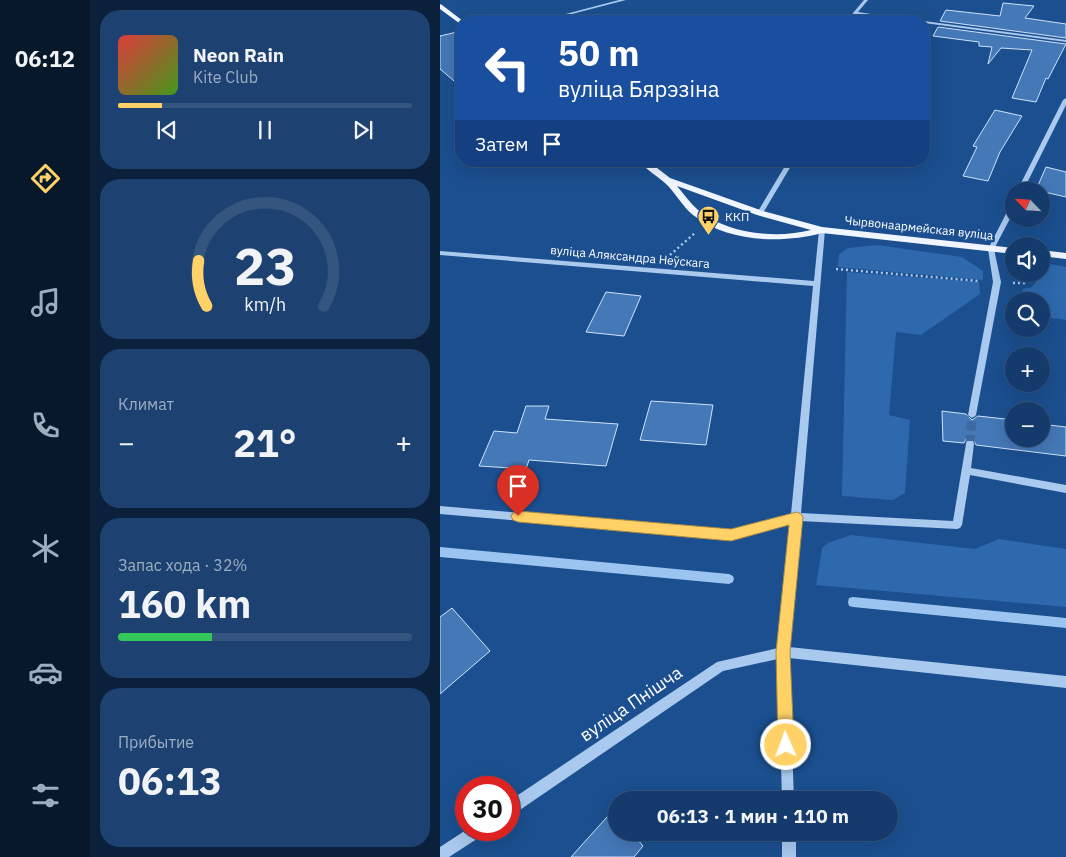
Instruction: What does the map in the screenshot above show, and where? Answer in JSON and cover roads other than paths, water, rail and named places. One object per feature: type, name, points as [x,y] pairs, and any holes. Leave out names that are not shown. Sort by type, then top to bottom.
[{"type":"main road","points":[[440,6],[455,17]]},
{"type":"main road","name":"Чырвонаармейская вуліца","points":[[650,167],[665,179],[696,213],[709,221],[733,230],[762,236],[787,237],[808,235],[822,230]]},
{"type":"main road","name":"Чырвонаармейская вуліца","points":[[665,179],[760,213],[822,230],[1005,250]]},
{"type":"main road","points":[[1050,254],[1066,256]]},
{"type":"street","points":[[565,15],[624,0]]},
{"type":"street","points":[[855,13],[866,0]]},
{"type":"street","points":[[855,13],[870,15]]},
{"type":"street","points":[[930,23],[1066,41]]},
{"type":"street","points":[[1025,182],[1066,100]]},
{"type":"street","points":[[760,213],[787,167]]},
{"type":"street","points":[[972,415],[996,282],[991,249],[1005,222]]},
{"type":"street","points":[[788,791],[783,652],[797,517],[822,230]]},
{"type":"street","name":"вуліца Аляксандра Неўскага","points":[[440,253],[817,284]]},
{"type":"street","points":[[440,510],[731,535],[797,517],[957,525],[970,444]]},
{"type":"street","points":[[967,471],[1066,489]]},
{"type":"street","name":"вуліца Пнішча","points":[[520,802],[721,666],[783,652],[1066,682]]},
{"type":"street","points":[[440,856],[462,841]]},
{"type":"street","points":[[788,841],[789,857]]},
{"type":"waterway","points":[[440,552],[729,579]]},
{"type":"waterway","points":[[853,602],[1066,623]]},
{"type":"tunnel","points":[[970,444],[972,415]]},
{"type":"place","name":"ККП","points":[[709,236]]}]
